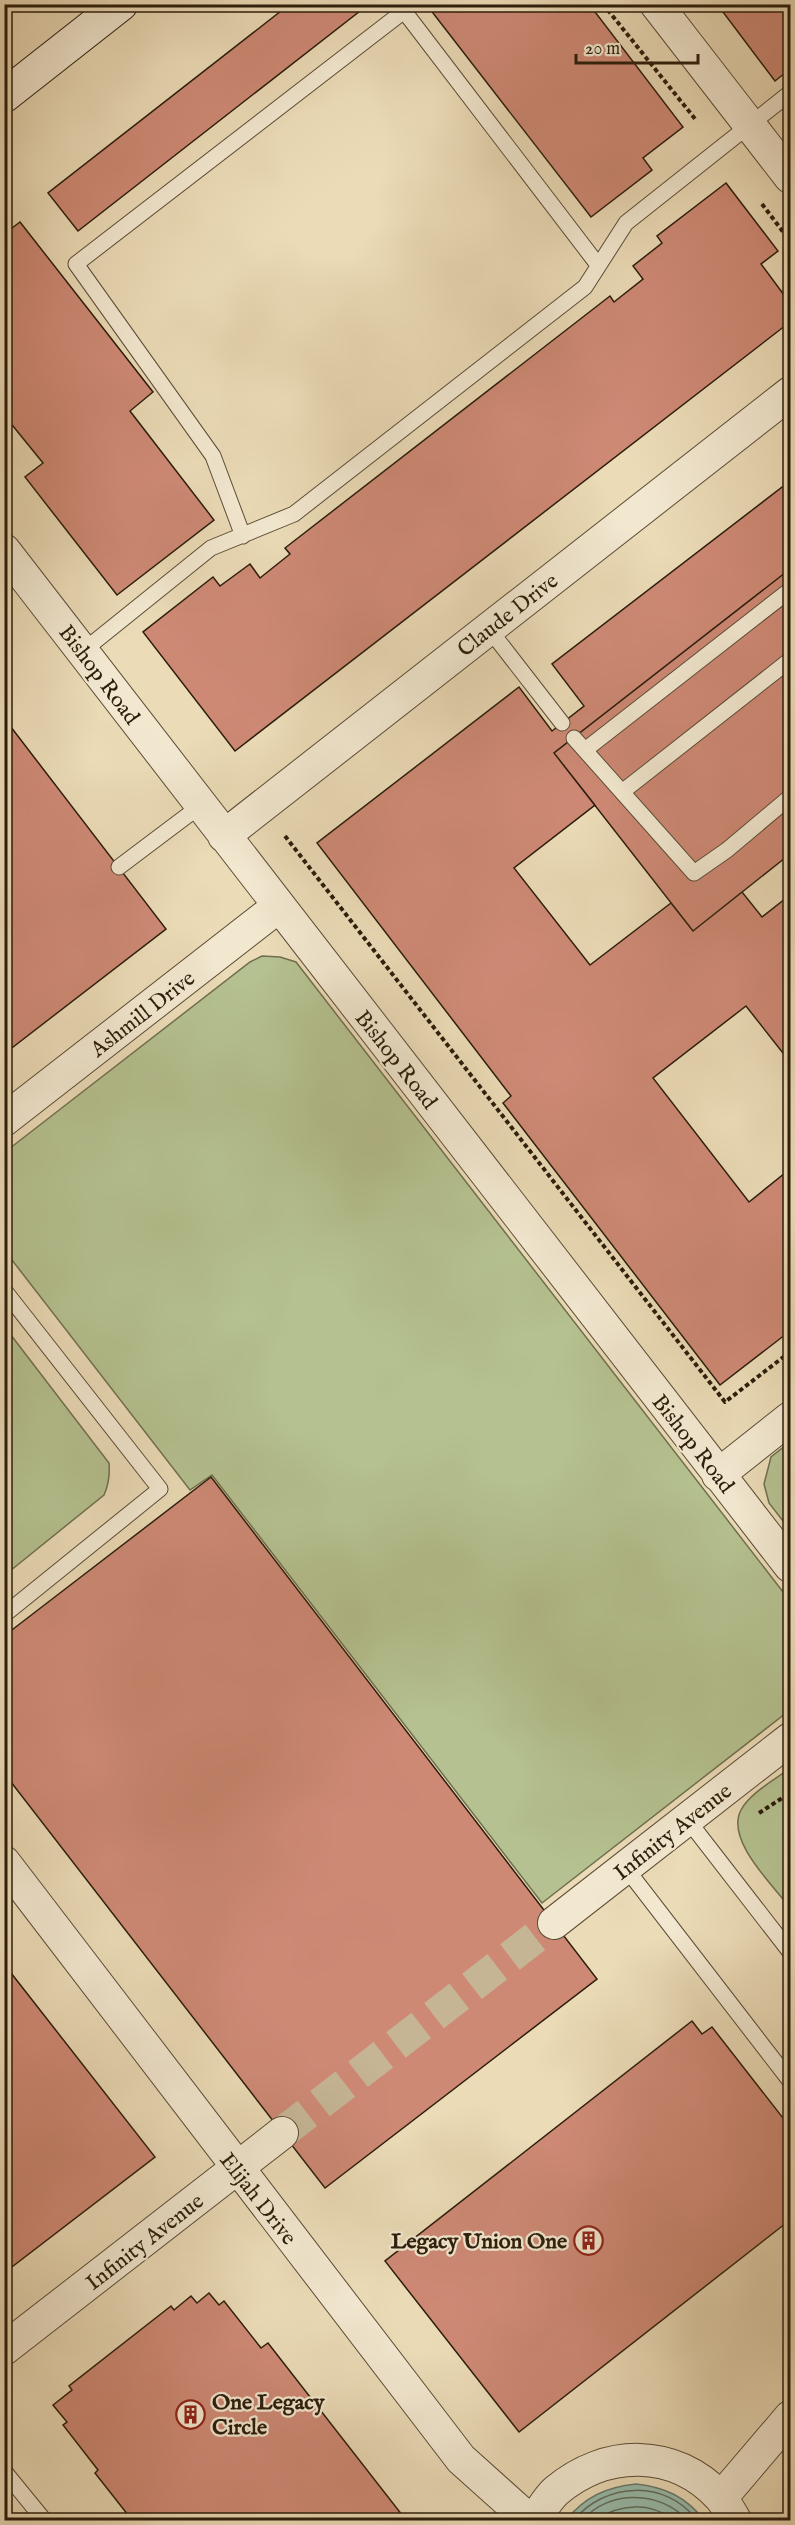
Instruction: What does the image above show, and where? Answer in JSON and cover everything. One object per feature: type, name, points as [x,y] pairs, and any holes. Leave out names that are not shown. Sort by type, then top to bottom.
[{"type":"main road","points":[[4,96],[120,4]]},
{"type":"street","points":[[656,4],[790,177]]},
{"type":"street","name":"Claude Drive","points":[[224,836],[790,393]]},
{"type":"street","name":"Bishop Road","points":[[4,550],[790,1566]]},
{"type":"street","name":"Ashmill Drive","points":[[4,1120],[279,906]]},
{"type":"street","points":[[718,1475],[790,1418]]},
{"type":"street","name":"Infinity Avenue","points":[[554,1923],[790,1739]]},
{"type":"street","name":"Elijah Drive","points":[[4,1862],[461,2459],[529,2520]]},
{"type":"street","name":"Infinity Avenue","points":[[4,2349],[282,2133]]},
{"type":"street","points":[[534,2520],[554,2493],[584,2470],[620,2459],[658,2461],[692,2474],[728,2509],[790,2417]]},
{"type":"lane","points":[[243,536],[213,456],[76,264],[404,11],[598,265]]},
{"type":"lane","points":[[83,651],[211,548],[294,514],[585,287],[626,223],[790,93]]},
{"type":"lane","points":[[585,750],[790,590]]},
{"type":"lane","points":[[489,629],[562,723]]},
{"type":"lane","points":[[622,792],[790,660]]},
{"type":"lane","points":[[574,738],[694,873],[728,850],[790,797]]},
{"type":"lane","points":[[119,867],[200,806]]},
{"type":"lane","points":[[4,1290],[160,1489],[4,1615]]},
{"type":"lane","points":[[687,1819],[790,1952]]},
{"type":"lane","points":[[625,1868],[790,2081]]},
{"type":"lane","points":[[4,2471],[44,2520]]},
{"type":"path","points":[[603,4],[719,149]]},
{"type":"path","points":[[758,200],[790,242]]},
{"type":"path","points":[[292,827],[283,834],[725,1402],[790,1352]]},
{"type":"green space","points":[[262,956],[280,957],[296,962],[790,1601],[790,1710],[542,1903],[212,1475],[190,1490],[5,1251],[5,1152],[250,962]]},
{"type":"green space","points":[[4,1326],[109,1463],[108,1483],[104,1495],[5,1575]]},
{"type":"green space","points":[[790,1442],[790,1530],[769,1503],[764,1484],[771,1457]]},
{"type":"green space","points":[[790,1768],[790,1908],[753,1862],[740,1835],[738,1822],[741,1810],[750,1798]]},
{"type":"water","points":[[636,2484],[674,2494],[690,2505],[704,2520],[566,2520],[581,2505],[597,2494]]},
{"type":"building","points":[[290,4],[369,4],[78,231],[48,193]]},
{"type":"building","points":[[426,4],[589,4],[683,127],[643,158],[652,170],[591,217]]},
{"type":"building","points":[[717,4],[787,4],[790,9],[790,69],[775,81]]},
{"type":"building","points":[[726,183],[778,251],[761,264],[790,303],[790,322],[235,751],[143,632],[213,577],[220,586],[250,564],[260,578],[290,554],[285,548],[610,296],[614,302],[643,279],[633,266],[662,243],[657,236]]},
{"type":"building","points":[[20,222],[153,392],[130,411],[214,520],[117,595],[25,477],[43,463],[4,415],[4,234]]},
{"type":"building","points":[[790,481],[790,569],[554,753],[595,805],[514,868],[590,965],[671,903],[693,931],[742,892],[762,917],[790,895],[790,1062],[746,1006],[653,1078],[749,1202],[790,1169],[790,1331],[720,1385],[503,1103],[511,1096],[317,843],[519,687],[552,731],[584,706],[552,664]]},
{"type":"building","points":[[790,569],[790,854],[693,931],[554,753]]},
{"type":"building","points":[[4,718],[166,929],[4,1054]]},
{"type":"building","points":[[211,1477],[597,1979],[325,2188],[4,1773],[4,1636]]},
{"type":"building","points":[[4,1964],[155,2157],[4,2273]]},
{"type":"building","name":"Legacy Union One","points":[[692,2021],[702,2034],[712,2027],[790,2127],[790,2220],[519,2432],[385,2261]]},
{"type":"building","name":"One Legacy Circle","points":[[209,2293],[219,2305],[224,2301],[261,2348],[268,2343],[406,2520],[132,2520],[95,2473],[98,2470],[63,2425],[67,2422],[53,2405],[72,2390],[69,2386],[171,2306],[174,2310],[191,2296],[197,2303]]},
{"type":"tunnel","points":[[282,2133],[554,1923]]},
{"type":"place","name":"Legacy Union One","points":[[588,2240]]},
{"type":"place","name":"One Legacy Circle","points":[[191,2414]]}]
